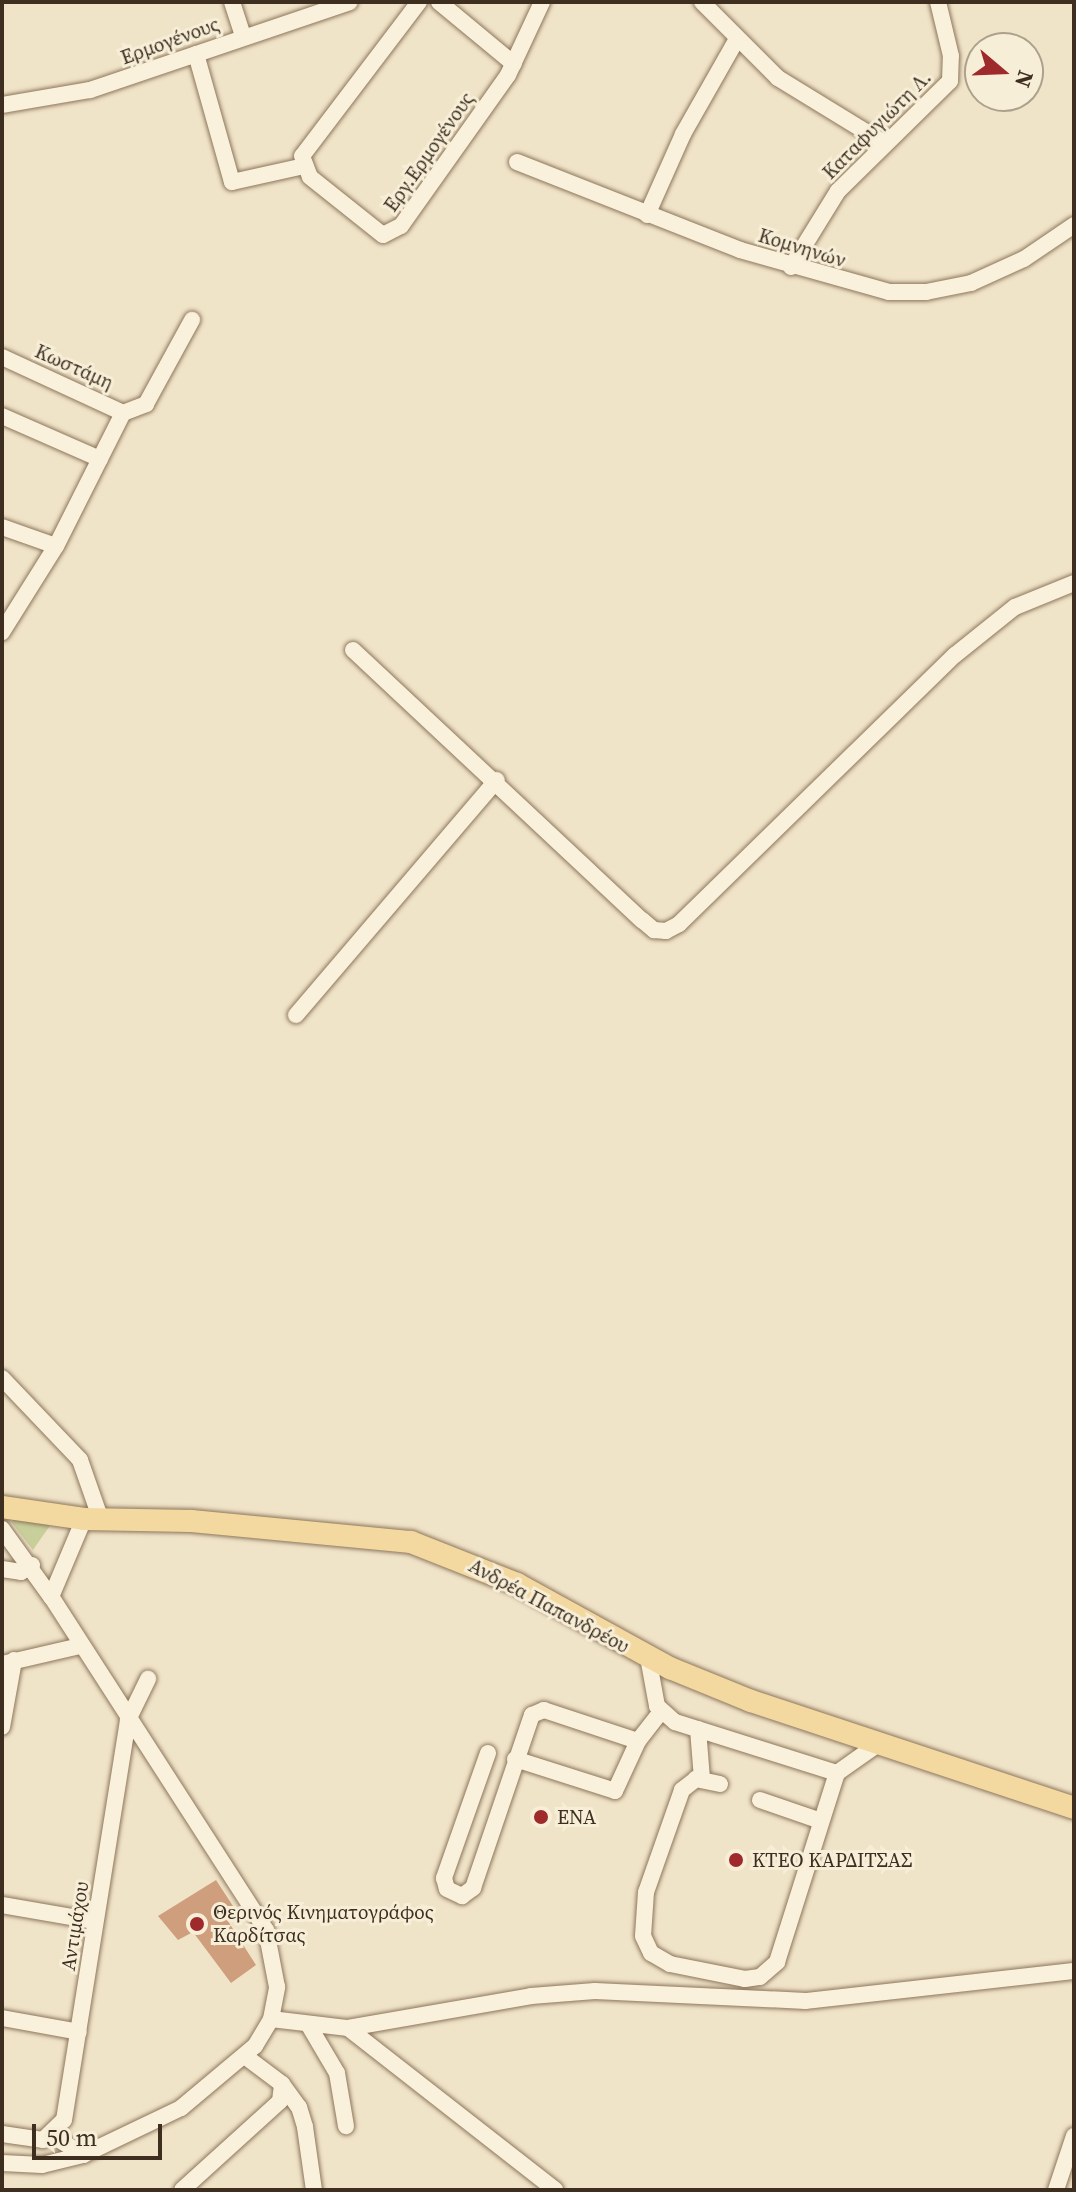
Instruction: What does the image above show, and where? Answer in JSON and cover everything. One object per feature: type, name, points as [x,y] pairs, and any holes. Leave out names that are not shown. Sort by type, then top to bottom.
[{"type":"main road","name":"Ανδρέα Παπανδρέου","points":[[2,1507],[92,1519],[192,1521],[411,1542],[517,1584],[648,1657],[751,1701],[1074,1808]]},
{"type":"street","points":[[232,2],[243,35]]},
{"type":"street","name":"Ερμογένους","points":[[2,105],[62,98],[196,54],[243,35],[350,2]]},
{"type":"street","points":[[196,54],[232,182],[304,166],[307,145],[419,2]]},
{"type":"street","points":[[439,2],[514,64]]},
{"type":"street","name":"Εργ.Ερμογένους","points":[[304,166],[376,231],[390,235],[401,226],[514,64],[542,2]]},
{"type":"street","points":[[702,2],[778,78],[884,143]]},
{"type":"street","name":"Καταφυγιώτη Λ.","points":[[791,267],[830,202],[884,143],[952,77],[938,2]]},
{"type":"street","points":[[647,215],[683,134],[737,39]]},
{"type":"street","name":"Κομνηνών","points":[[517,162],[647,215],[791,267],[889,292],[947,290],[1024,259],[1074,225]]},
{"type":"street","points":[[2,632],[56,546],[122,416],[146,404],[192,320]]},
{"type":"street","name":"Κωστάμη","points":[[2,357],[122,416]]},
{"type":"street","points":[[2,416],[100,459]]},
{"type":"street","points":[[2,527],[56,546]]},
{"type":"street","points":[[353,650],[497,780],[642,920],[654,930],[666,931],[679,924],[955,655],[1015,607],[1074,583]]},
{"type":"street","points":[[296,1015],[497,780]]},
{"type":"street","points":[[2,1378],[80,1460],[92,1519],[51,1597]]},
{"type":"street","points":[[2,1529],[32,1565],[80,1646],[266,1930],[278,1975],[271,2019],[246,2057],[160,2121],[83,2155],[42,2165],[2,2163]]},
{"type":"street","points":[[2,1569],[21,1572],[32,1565]]},
{"type":"street","points":[[2,1727],[8,1662],[80,1646]]},
{"type":"street","points":[[648,1657],[660,1713]]},
{"type":"street","name":"Αντιμάχου","points":[[53,2136],[64,2120],[128,1720],[148,1679]]},
{"type":"street","points":[[488,1753],[444,1878],[447,1889],[462,1896],[473,1888],[532,1715],[540,1710],[638,1741]]},
{"type":"street","points":[[660,1713],[698,1729],[837,1773]]},
{"type":"street","points":[[515,1759],[615,1791],[638,1741],[660,1713]]},
{"type":"street","points":[[698,1729],[702,1779]]},
{"type":"street","points":[[720,1784],[702,1779],[682,1790],[646,1892],[646,1947],[670,1964],[733,1978],[766,1974],[781,1952],[810,1869],[818,1820],[837,1773],[878,1744]]},
{"type":"street","points":[[760,1800],[818,1820]]},
{"type":"street","points":[[2,1905],[95,1921]]},
{"type":"street","points":[[271,2019],[348,2028],[560,1992],[806,2001],[1074,1971]]},
{"type":"street","points":[[2,2018],[79,2032]]},
{"type":"street","points":[[308,2024],[337,2073],[346,2126]]},
{"type":"street","points":[[348,2028],[555,2190]]},
{"type":"street","points":[[246,2057],[282,2084],[299,2107],[314,2190]]},
{"type":"street","points":[[182,2190],[272,2114],[282,2084]]},
{"type":"street","points":[[2,2134],[36,2140],[53,2136],[83,2155]]},
{"type":"street","points":[[1056,2190],[1074,2136]]},
{"type":"green space","points":[[14,1517],[51,1524],[33,1550],[12,1523]]},
{"type":"building","name":"Θερινός Κινηματογράφος Καρδίτσας","points":[[216,1880],[233,1906],[224,1915],[256,1965],[231,1983],[193,1932],[178,1940],[158,1916]]},
{"type":"place","name":"ΕΝΑ","points":[[541,1817]]},
{"type":"place","name":"ΚΤΕΟ ΚΑΡΔΙΤΣΑΣ","points":[[736,1860]]},
{"type":"place","name":"Θερινός Κινηματογράφος Καρδίτσας","points":[[197,1924]]}]
